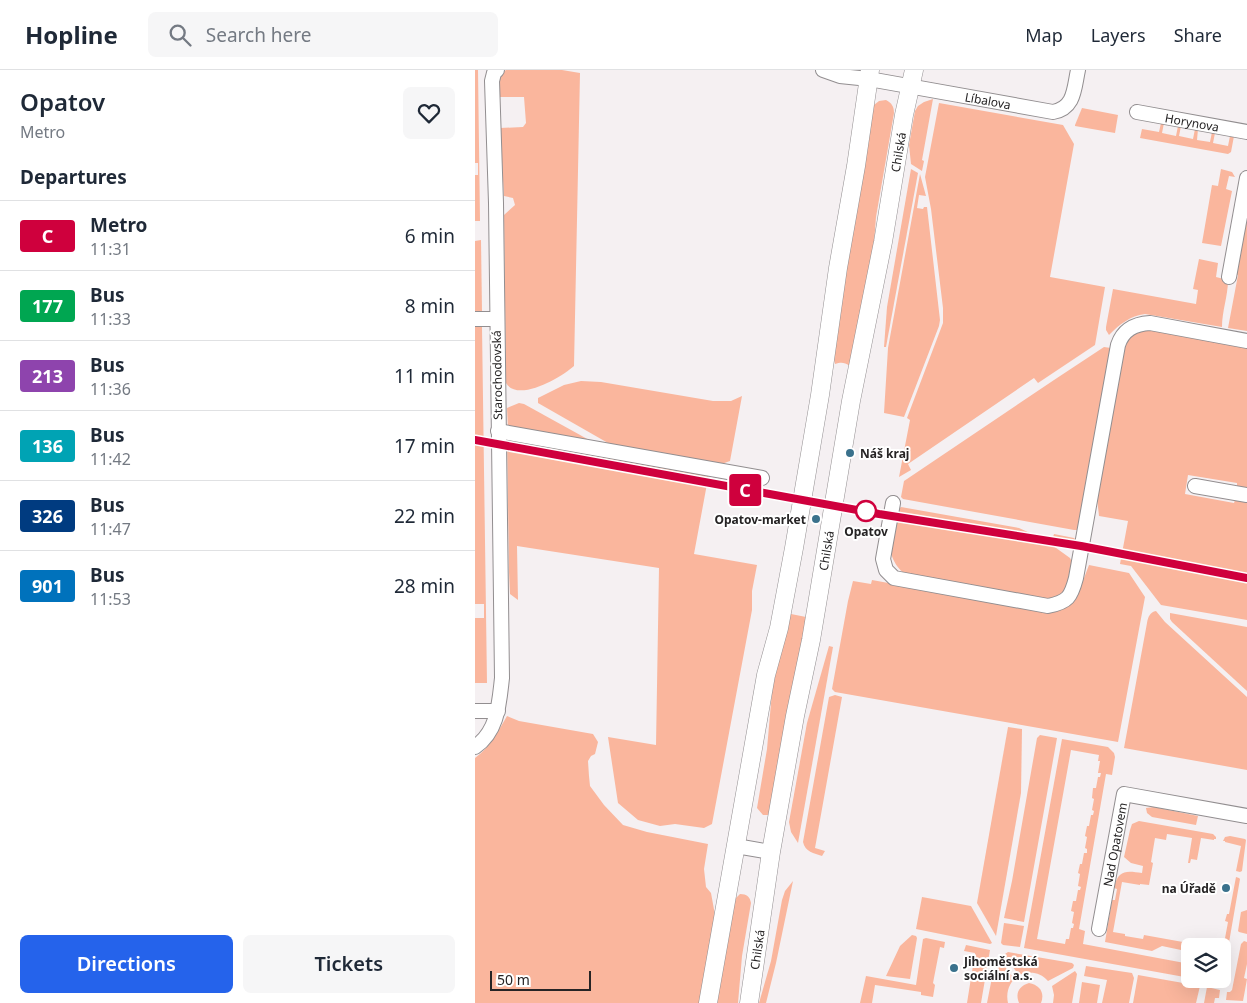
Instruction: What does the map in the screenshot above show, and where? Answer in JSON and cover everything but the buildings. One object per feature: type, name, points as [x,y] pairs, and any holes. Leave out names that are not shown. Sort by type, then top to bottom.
[{"type":"main road","points":[[708,1003],[767,675],[779,628],[794,548],[870,75]]},
{"type":"main road","name":"Chilská","points":[[749,1003],[771,852],[795,716],[811,640],[851,401],[881,251],[903,115],[912,78]]},
{"type":"street","name":"Starochodovská","points":[[475,747],[483,742],[498,712],[502,678],[496,203],[492,81],[497,70]]},
{"type":"street","name":"Líbalova","points":[[823,70],[840,76],[870,75],[912,78],[1053,112],[1064,109],[1072,100],[1078,70]]},
{"type":"street","name":"Horynova","points":[[1137,112],[1247,132]]},
{"type":"street","points":[[1229,277],[1247,178]]},
{"type":"street","points":[[475,319],[497,319]]},
{"type":"street","points":[[893,503],[883,559],[886,570],[894,578],[1048,606],[1061,603],[1073,592],[1077,578],[1118,345],[1123,335],[1140,323],[1149,323],[1247,341]]},
{"type":"street","points":[[498,431],[762,478]]},
{"type":"street","points":[[1195,486],[1247,495]]},
{"type":"street","points":[[475,711],[498,712]]},
{"type":"street","name":"Nad Opatovem","points":[[1099,929],[1124,794],[1247,816]]},
{"type":"street","points":[[736,846],[771,852]]},
{"type":"shaded area","points":[[475,70],[478,70],[480,221],[475,221],[475,175],[478,175],[478,163],[475,163]]},
{"type":"shaded area","points":[[506,70],[562,70],[580,73],[574,366],[560,376],[540,386],[520,390],[512,388],[506,383],[504,215],[515,205],[513,198],[504,196],[500,128],[523,127],[526,123],[524,97],[498,97],[499,79]]},
{"type":"shaded area","points":[[933,99],[922,160],[924,161],[922,171],[911,164],[909,145],[915,111],[924,102]]},
{"type":"shaded area","points":[[886,100],[892,105],[894,113],[876,217],[873,257],[850,366],[843,363],[835,364],[832,350],[874,105],[879,101]]},
{"type":"shaded area","points":[[939,103],[1063,125],[1074,144],[1050,277],[1105,287],[1095,345],[1038,383],[1034,378],[908,464],[911,470],[899,477],[910,420],[907,418],[943,323],[943,308],[931,209],[925,177]]},
{"type":"shaded area","points":[[1082,108],[1118,115],[1115,133],[1075,126]]},
{"type":"shaded area","points":[[1161,123],[1164,123],[1162,133],[1176,136],[1178,126],[1181,126],[1179,136],[1193,139],[1195,129],[1198,129],[1197,140],[1210,142],[1212,132],[1215,133],[1213,143],[1228,146],[1230,136],[1234,136],[1231,152],[1228,154],[1140,138],[1142,129],[1159,132]]},
{"type":"shaded area","points":[[911,169],[918,173],[886,347],[884,347],[887,307]]},
{"type":"shaded area","points":[[1221,169],[1232,172],[1235,177],[1229,176],[1226,189],[1232,191],[1221,246],[1202,243],[1212,185],[1218,186]]},
{"type":"shaded area","points":[[920,174],[926,196],[919,195],[917,208],[923,209],[927,207],[940,320],[904,417],[884,413],[888,348]]},
{"type":"shaded area","points":[[1247,213],[1247,331],[1228,328]]},
{"type":"shaded area","points":[[481,240],[482,311],[475,311],[475,241]]},
{"type":"shaded area","points":[[1199,259],[1218,263],[1216,277],[1228,280],[1222,327],[1145,314],[1125,321],[1109,335],[1106,327],[1113,289],[1196,304],[1198,290],[1193,289]]},
{"type":"shaded area","points":[[475,327],[482,327],[487,683],[475,683],[475,618],[484,618],[484,604],[475,604]]},
{"type":"shaded area","points":[[1140,330],[1247,346],[1247,488],[1237,486],[1237,483],[1188,475],[1185,494],[1234,503],[1235,500],[1247,502],[1247,620],[1161,605],[1131,566],[1120,564],[1128,521],[1099,516],[1097,498],[1124,347],[1130,336]]},
{"type":"shaded area","points":[[1104,347],[1111,348],[1077,530],[903,499],[901,497],[904,481]]},
{"type":"shaded area","points":[[581,381],[601,382],[713,401],[731,401],[742,396],[730,461],[716,466],[630,451],[608,443],[538,403],[538,398],[564,385]]},
{"type":"shaded area","points":[[519,403],[600,446],[508,429],[507,408]]},
{"type":"shaded area","points":[[507,436],[709,473],[694,554],[757,565],[752,591],[752,610],[712,824],[704,828],[675,824],[660,826],[638,820],[618,803],[608,737],[656,745],[659,568],[517,546],[518,600],[510,594]]},
{"type":"shaded area","points":[[901,507],[1019,528],[1045,540],[1070,558],[1072,569],[1069,584],[1061,594],[1046,599],[905,574],[896,565],[891,553]]},
{"type":"shaded area","points":[[1054,534],[1074,538],[1076,540],[1076,549],[1072,550],[1053,537]]},
{"type":"shaded area","points":[[1089,565],[1129,573],[1145,597],[1118,742],[835,692],[832,689],[853,581],[871,584],[872,580],[1046,612],[1063,608],[1076,599]]},
{"type":"shaded area","points":[[1156,611],[1165,622],[1247,697],[1247,770],[1124,748],[1147,621],[1151,614]]},
{"type":"shaded area","points":[[786,613],[806,617],[808,622],[771,814],[763,815],[757,808],[767,749],[773,680]]},
{"type":"shaded area","points":[[1170,613],[1247,627],[1247,691],[1172,622]]},
{"type":"shaded area","points":[[829,646],[833,647],[798,843],[791,832],[789,822],[807,723]]},
{"type":"shaded area","points":[[835,695],[842,697],[815,848],[825,851],[822,856],[808,850],[803,842],[829,697]]},
{"type":"shaded area","points":[[507,716],[519,721],[593,734],[598,742],[595,754],[588,761],[590,786],[604,805],[623,825],[647,832],[708,844],[704,869],[706,887],[711,893],[715,915],[699,1003],[475,1003],[475,758],[490,744]]},
{"type":"shaded area","points":[[1008,727],[1022,729],[1021,793],[996,936],[977,903]]},
{"type":"shaded area","points":[[1040,735],[1057,738],[1024,922],[1004,918],[1037,738]]},
{"type":"shaded area","points":[[1062,739],[1108,747],[1115,757],[1112,775],[1106,774],[1079,929],[1085,931],[1083,944],[1181,962],[1181,976],[1024,948]],"holes":[[[1071,750],[1099,755],[1098,761],[1100,761],[1098,773],[1101,773],[1100,777],[1098,777],[1096,788],[1093,788],[1092,810],[1094,811],[1093,815],[1091,815],[1089,826],[1087,826],[1085,836],[1087,837],[1085,848],[1087,853],[1084,853],[1078,873],[1080,874],[1078,886],[1081,887],[1078,890],[1076,901],[1073,901],[1071,911],[1074,912],[1073,928],[1071,928],[1069,939],[1066,939],[1065,944],[1037,939]]]},
{"type":"shaded area","points":[[1154,807],[1198,816],[1196,825],[1152,817],[1147,813],[1146,808]]},
{"type":"shaded area","points":[[1139,821],[1213,834],[1216,837],[1214,840],[1201,838],[1197,860],[1191,859],[1190,863],[1188,863],[1192,838],[1167,834],[1166,840],[1155,838],[1149,885],[1122,882],[1113,932],[1143,939],[1144,935],[1181,942],[1181,950],[1162,946],[1152,951],[1105,942],[1112,900],[1115,900],[1117,889],[1114,888],[1118,877],[1128,872],[1142,873],[1143,866],[1131,863],[1124,857],[1132,824]]},
{"type":"shaded area","points":[[1230,836],[1246,840],[1242,871],[1240,872],[1236,871],[1241,846],[1223,841],[1225,837]]},
{"type":"shaded area","points":[[1236,877],[1240,879],[1230,938],[1225,938],[1228,922],[1225,921],[1227,914],[1229,914]]},
{"type":"shaded area","points":[[793,881],[766,1003],[759,1003],[771,961],[782,900],[785,891]]},
{"type":"shaded area","points":[[740,894],[748,896],[751,903],[742,956],[738,1003],[716,1003],[735,899]]},
{"type":"shaded area","points":[[922,897],[971,906],[992,943],[916,929]]},
{"type":"shaded area","points":[[1247,910],[1247,934],[1238,931],[1241,912]]},
{"type":"shaded area","points":[[1004,923],[1024,926],[1020,947],[1003,945],[1001,943]]},
{"type":"shaded area","points":[[912,935],[917,938],[910,979],[886,976],[900,946]]},
{"type":"shaded area","points":[[923,939],[945,942],[944,948],[940,947],[933,983],[935,985],[933,997],[921,995],[921,992],[875,985],[872,1003],[860,1003],[866,976],[916,985]]},
{"type":"shaded area","points":[[1244,941],[1247,942],[1247,964],[1244,978],[1247,979],[1243,1001],[1226,1000],[1227,992],[1232,990],[1241,944]]},
{"type":"shaded area","points":[[966,945],[990,950],[981,1003],[967,1003],[975,953],[964,951]]},
{"type":"shaded area","points":[[1008,952],[1072,963],[1074,965],[1073,968],[1048,981],[1035,973],[1019,975],[1005,957],[1005,954]]},
{"type":"shaded area","points":[[1001,961],[1014,979],[1008,990],[1008,1003],[987,1003],[995,962]]},
{"type":"shaded area","points":[[1086,966],[1132,973],[1134,978],[1129,1003],[1102,1003],[1107,980],[1084,976]]},
{"type":"shaded area","points":[[1075,971],[1077,974],[1072,1003],[1053,1003],[1052,986]]},
{"type":"shaded area","points":[[1138,975],[1181,983],[1181,988],[1200,988],[1196,1003],[1133,1003]]},
{"type":"shaded area","points":[[1082,982],[1100,985],[1097,1003],[1079,1003]]},
{"type":"shaded area","points":[[1029,983],[1041,990],[1041,1003],[1019,1003],[1017,996],[1019,990]]},
{"type":"shaded area","points":[[1207,988],[1220,990],[1219,998],[1215,998],[1214,1003],[1204,1003]]},
{"type":"metro line","name":"C","points":[[475,440],[879,514],[1081,546],[1247,578]]},
{"type":"place","name":"Náš kraj","points":[[850,453]]},
{"type":"place","name":"Opatov","points":[[866,511]]},
{"type":"place","name":"Opatov-market","points":[[816,519]]},
{"type":"place","name":"na Úřadě","points":[[1226,888]]},
{"type":"place","name":"Jihoměstská sociální a.s.","points":[[954,968]]}]
